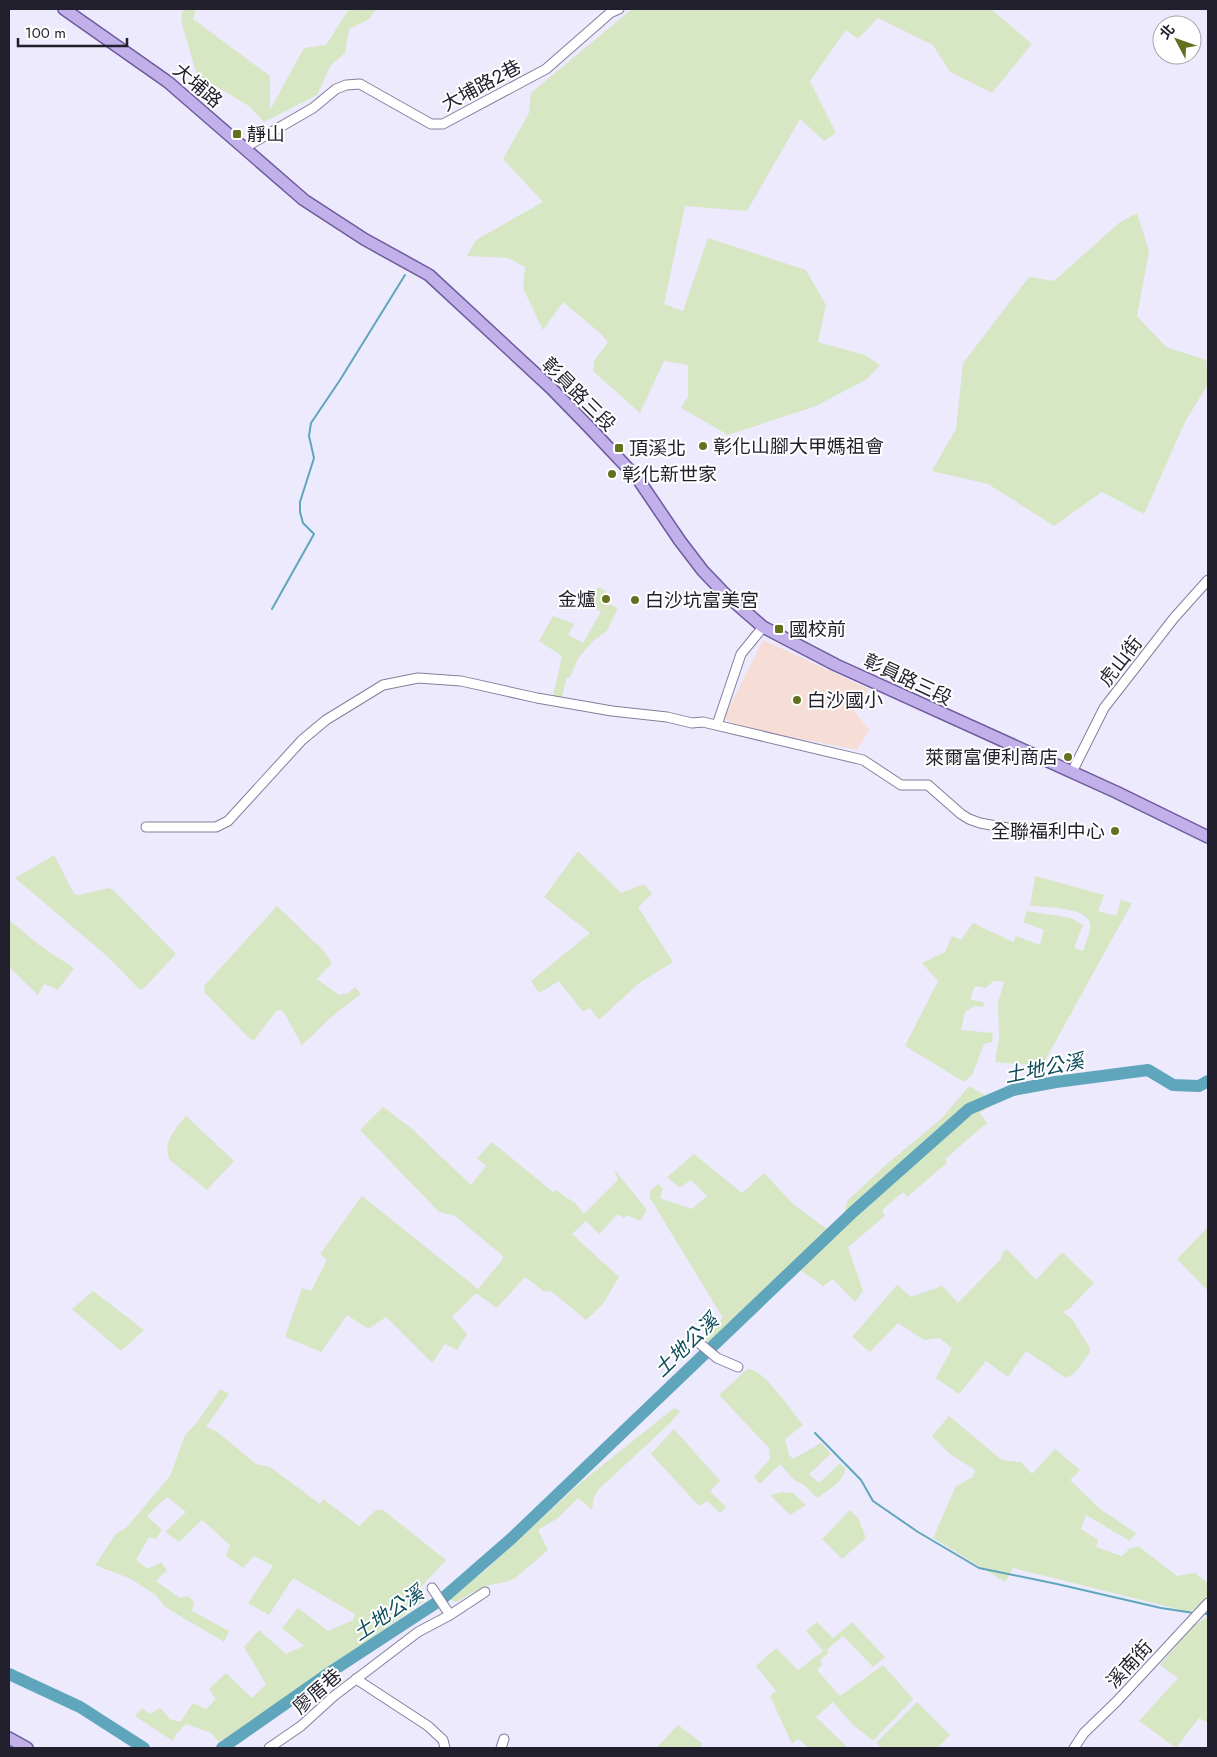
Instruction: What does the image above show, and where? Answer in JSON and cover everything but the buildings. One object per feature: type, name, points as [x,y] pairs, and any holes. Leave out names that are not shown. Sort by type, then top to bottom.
[{"type":"main road","name":"大埔路","points":[[64,9],[168,82],[256,160]]},
{"type":"main road","name":"彰員路三段","points":[[256,160],[304,200],[364,239],[429,275],[551,388],[589,427],[638,479],[703,571],[725,594],[763,627],[844,669],[1208,836]]},
{"type":"main road","points":[[9,1738],[28,1748]]},
{"type":"street","name":"大埔路2巷","points":[[244,148],[312,108],[336,89],[346,85],[360,84],[431,124],[443,124],[546,70],[610,13],[619,9]]},
{"type":"street","name":"虎山街","points":[[1072,772],[1104,708],[1174,618],[1208,580]]},
{"type":"street","points":[[717,725],[741,654],[763,627]]},
{"type":"street","points":[[146,827],[222,826],[302,740],[326,720],[383,685],[418,678],[461,681],[537,698],[612,711],[703,722],[863,760],[900,785],[928,785],[961,814],[975,821],[1046,834]]},
{"type":"street","points":[[701,1344],[717,1358],[738,1367]]},
{"type":"street","points":[[433,1590],[450,1616]]},
{"type":"street","name":"廖厝巷","points":[[269,1748],[301,1726],[334,1696],[418,1632],[450,1616],[485,1592]]},
{"type":"street","name":"溪南街","points":[[1074,1748],[1084,1733],[1117,1701],[1208,1603]]},
{"type":"street","points":[[356,1679],[428,1726],[443,1740],[445,1748]]},
{"type":"street","points":[[501,1748],[504,1739]]},
{"type":"shaded area","name":"白沙國小","points":[[763,640],[869,689],[854,711],[869,730],[857,750],[737,726],[724,718]]},
{"type":"green space","points":[[184,9],[196,9],[193,19],[270,76],[270,110],[304,48],[326,45],[349,9],[377,9],[368,20],[349,29],[345,53],[331,65],[317,95],[264,122],[249,106],[197,75],[182,24],[181,15]]},
{"type":"green space","points":[[632,9],[991,9],[1032,44],[992,93],[950,72],[933,45],[878,18],[858,39],[846,30],[810,81],[836,133],[824,141],[800,119],[747,211],[685,206],[664,304],[683,311],[708,238],[806,270],[826,305],[818,342],[865,355],[880,365],[867,379],[816,406],[728,435],[681,408],[688,396],[688,365],[664,361],[640,413],[593,371],[594,361],[608,342],[600,333],[563,302],[543,330],[523,288],[525,267],[508,258],[467,256],[476,240],[543,202],[503,159],[529,113],[531,93]]},
{"type":"green space","points":[[1137,213],[1149,251],[1137,316],[1166,347],[1206,360],[1208,384],[1185,422],[1144,514],[1102,492],[1054,526],[988,484],[932,471],[956,429],[963,363],[1029,277],[1054,281],[1119,223]]},
{"type":"green space","points":[[598,587],[606,591],[604,602],[618,608],[607,631],[593,641],[579,657],[570,677],[566,679],[562,697],[553,696],[562,656],[539,641],[553,616],[574,624],[568,635],[583,643],[601,612],[589,604]]},
{"type":"green space","points":[[578,851],[621,893],[644,884],[652,894],[638,907],[673,962],[638,984],[599,1020],[590,1008],[583,1012],[559,981],[539,993],[531,981],[590,933],[544,897]]},
{"type":"green space","points":[[54,855],[74,894],[78,895],[108,888],[113,890],[175,953],[144,988],[140,990],[108,957],[15,878]]},
{"type":"green space","points":[[1035,876],[1104,895],[1098,911],[1116,916],[1121,900],[1132,903],[1042,1066],[995,1062],[999,1039],[998,1003],[1004,982],[993,981],[986,988],[975,986],[970,999],[984,1003],[983,1007],[975,1006],[965,1012],[961,1030],[993,1033],[992,1042],[984,1044],[972,1075],[964,1082],[905,1046],[938,981],[922,963],[945,952],[952,936],[961,940],[973,923],[1013,942],[1016,936],[1040,945],[1044,930],[1023,922],[1027,911],[1071,918],[1083,925],[1074,948],[1083,951],[1090,931],[1088,918],[1074,911],[1030,906]]},
{"type":"green space","points":[[277,906],[324,951],[332,963],[317,979],[339,995],[348,993],[355,987],[361,994],[337,1012],[302,1045],[281,1010],[277,1010],[254,1040],[250,1039],[205,993],[204,989],[205,985]]},
{"type":"green space","points":[[9,920],[39,945],[74,968],[58,990],[44,984],[38,995],[9,967]]},
{"type":"green space","points":[[969,1086],[996,1102],[980,1113],[987,1123],[945,1159],[947,1163],[907,1197],[903,1192],[882,1210],[885,1216],[848,1247],[863,1291],[855,1302],[833,1279],[823,1286],[799,1269],[711,1344],[702,1337],[723,1318],[650,1198],[650,1191],[658,1184],[663,1188],[660,1198],[692,1209],[707,1196],[691,1180],[680,1188],[667,1177],[694,1154],[742,1193],[764,1173],[794,1205],[827,1229],[845,1213],[847,1201],[887,1164],[942,1118]]},
{"type":"green space","points":[[383,1107],[411,1128],[471,1185],[486,1166],[477,1158],[492,1142],[553,1192],[556,1190],[576,1204],[584,1214],[618,1180],[614,1169],[647,1210],[640,1221],[626,1215],[624,1218],[618,1214],[599,1234],[586,1221],[572,1234],[619,1277],[603,1304],[586,1320],[551,1291],[545,1292],[525,1277],[497,1308],[476,1293],[452,1317],[467,1334],[457,1350],[445,1344],[432,1363],[386,1317],[370,1328],[365,1327],[347,1315],[321,1352],[285,1337],[302,1288],[311,1291],[327,1260],[320,1254],[362,1196],[478,1289],[503,1259],[503,1256],[455,1216],[439,1212],[360,1130]]},
{"type":"green space","points":[[186,1116],[234,1161],[207,1190],[171,1161],[168,1155],[168,1143]]},
{"type":"green space","points":[[1208,1227],[1208,1291],[1177,1259]]},
{"type":"green space","points":[[1007,1249],[1036,1280],[1062,1252],[1094,1283],[1070,1308],[1062,1312],[1072,1319],[1090,1348],[1090,1352],[1075,1373],[1066,1378],[1026,1351],[1008,1377],[986,1361],[959,1394],[936,1378],[952,1348],[939,1338],[924,1340],[898,1323],[870,1352],[852,1337],[897,1285],[911,1297],[942,1286],[958,1303],[1001,1259],[1003,1252]]},
{"type":"green space","points":[[93,1291],[144,1330],[121,1351],[72,1309]]},
{"type":"green space","points":[[748,1369],[755,1371],[770,1384],[803,1425],[785,1439],[789,1455],[793,1459],[821,1443],[831,1454],[809,1474],[819,1483],[840,1463],[845,1468],[839,1481],[817,1498],[804,1485],[794,1480],[780,1464],[760,1484],[754,1477],[770,1459],[769,1448],[719,1395]]},
{"type":"green space","points":[[220,1389],[229,1394],[206,1427],[216,1431],[256,1464],[270,1467],[320,1504],[323,1499],[359,1526],[376,1510],[383,1510],[446,1560],[421,1587],[428,1598],[269,1711],[219,1742],[211,1733],[186,1724],[176,1734],[173,1741],[135,1716],[142,1708],[150,1714],[160,1708],[170,1719],[180,1722],[193,1703],[206,1709],[216,1699],[209,1689],[226,1673],[252,1698],[266,1684],[244,1647],[259,1630],[286,1654],[304,1646],[282,1628],[298,1608],[328,1631],[353,1620],[355,1614],[293,1578],[269,1615],[248,1603],[273,1566],[254,1556],[243,1568],[226,1556],[230,1545],[202,1520],[179,1542],[165,1532],[186,1512],[167,1497],[147,1516],[162,1530],[156,1539],[149,1537],[136,1560],[148,1569],[161,1562],[167,1570],[156,1581],[180,1598],[188,1596],[194,1602],[192,1611],[229,1631],[224,1642],[165,1607],[156,1595],[131,1579],[95,1565],[116,1534],[127,1527],[170,1476],[185,1435],[198,1421]]},
{"type":"green space","points":[[674,1408],[681,1411],[598,1490],[594,1497],[592,1510],[578,1498],[558,1518],[538,1530],[548,1550],[514,1579],[485,1586],[456,1602],[449,1599],[487,1569],[579,1484]]},
{"type":"green space","points":[[949,1416],[1002,1460],[1021,1462],[1032,1474],[1055,1449],[1080,1470],[1070,1480],[1100,1509],[1136,1533],[1130,1541],[1086,1515],[1081,1529],[1098,1540],[1096,1547],[1122,1556],[1129,1549],[1138,1546],[1177,1576],[1195,1573],[1208,1583],[1208,1599],[1198,1610],[1191,1610],[1189,1612],[1013,1568],[1005,1582],[933,1538],[956,1486],[973,1477],[975,1470],[950,1454],[932,1436]]},
{"type":"green space","points":[[674,1429],[720,1481],[710,1491],[726,1507],[720,1513],[707,1501],[699,1506],[651,1454]]},
{"type":"green space","points":[[782,1492],[793,1493],[806,1505],[790,1515],[770,1495]]},
{"type":"green space","points":[[850,1510],[858,1518],[866,1538],[842,1559],[822,1539]]},
{"type":"green space","points":[[1208,1617],[1208,1723],[1199,1718],[1176,1748],[1139,1721],[1178,1678],[1160,1665],[1194,1625]]},
{"type":"green space","points":[[817,1622],[833,1638],[852,1622],[885,1657],[873,1667],[843,1636],[827,1650],[829,1652],[820,1661],[823,1664],[817,1670],[840,1696],[883,1665],[913,1699],[873,1741],[853,1725],[833,1702],[816,1717],[848,1748],[809,1748],[798,1739],[792,1744],[770,1696],[776,1691],[756,1666],[776,1648],[798,1670],[823,1651],[806,1631]]},
{"type":"green space","points":[[917,1702],[950,1735],[937,1748],[883,1748],[876,1743]]},
{"type":"green space","points":[[678,1725],[703,1744],[698,1748],[656,1748]]},
{"type":"waterway","points":[[272,609],[314,534],[303,523],[300,512],[300,502],[314,458],[309,436],[311,423],[405,275]]},
{"type":"waterway","name":"土地公溪","points":[[222,1748],[332,1671],[442,1599],[512,1538],[853,1212],[969,1109],[1013,1090],[1056,1082],[1148,1070],[1173,1085],[1199,1086],[1208,1081]]},
{"type":"waterway","points":[[815,1433],[861,1480],[873,1501],[918,1532],[979,1568],[1161,1608],[1194,1613]]},
{"type":"waterway","points":[[1201,1614],[1208,1614]]},
{"type":"waterway","name":"土地公溪","points":[[9,1674],[80,1707],[144,1748]]},
{"type":"place","name":"靜山","points":[[237,134]]},
{"type":"place","name":"彰化山腳大甲媽祖會","points":[[703,446]]},
{"type":"place","name":"頂溪北","points":[[619,448]]},
{"type":"place","name":"彰化新世家","points":[[612,474]]},
{"type":"place","name":"金爐","points":[[606,599]]},
{"type":"place","name":"白沙坑富美宮","points":[[635,600]]},
{"type":"place","name":"國校前","points":[[779,629]]},
{"type":"place","name":"白沙國小","points":[[797,700]]},
{"type":"place","name":"萊爾富便利商店","points":[[1068,757]]},
{"type":"place","name":"全聯福利中心","points":[[1115,831]]}]
